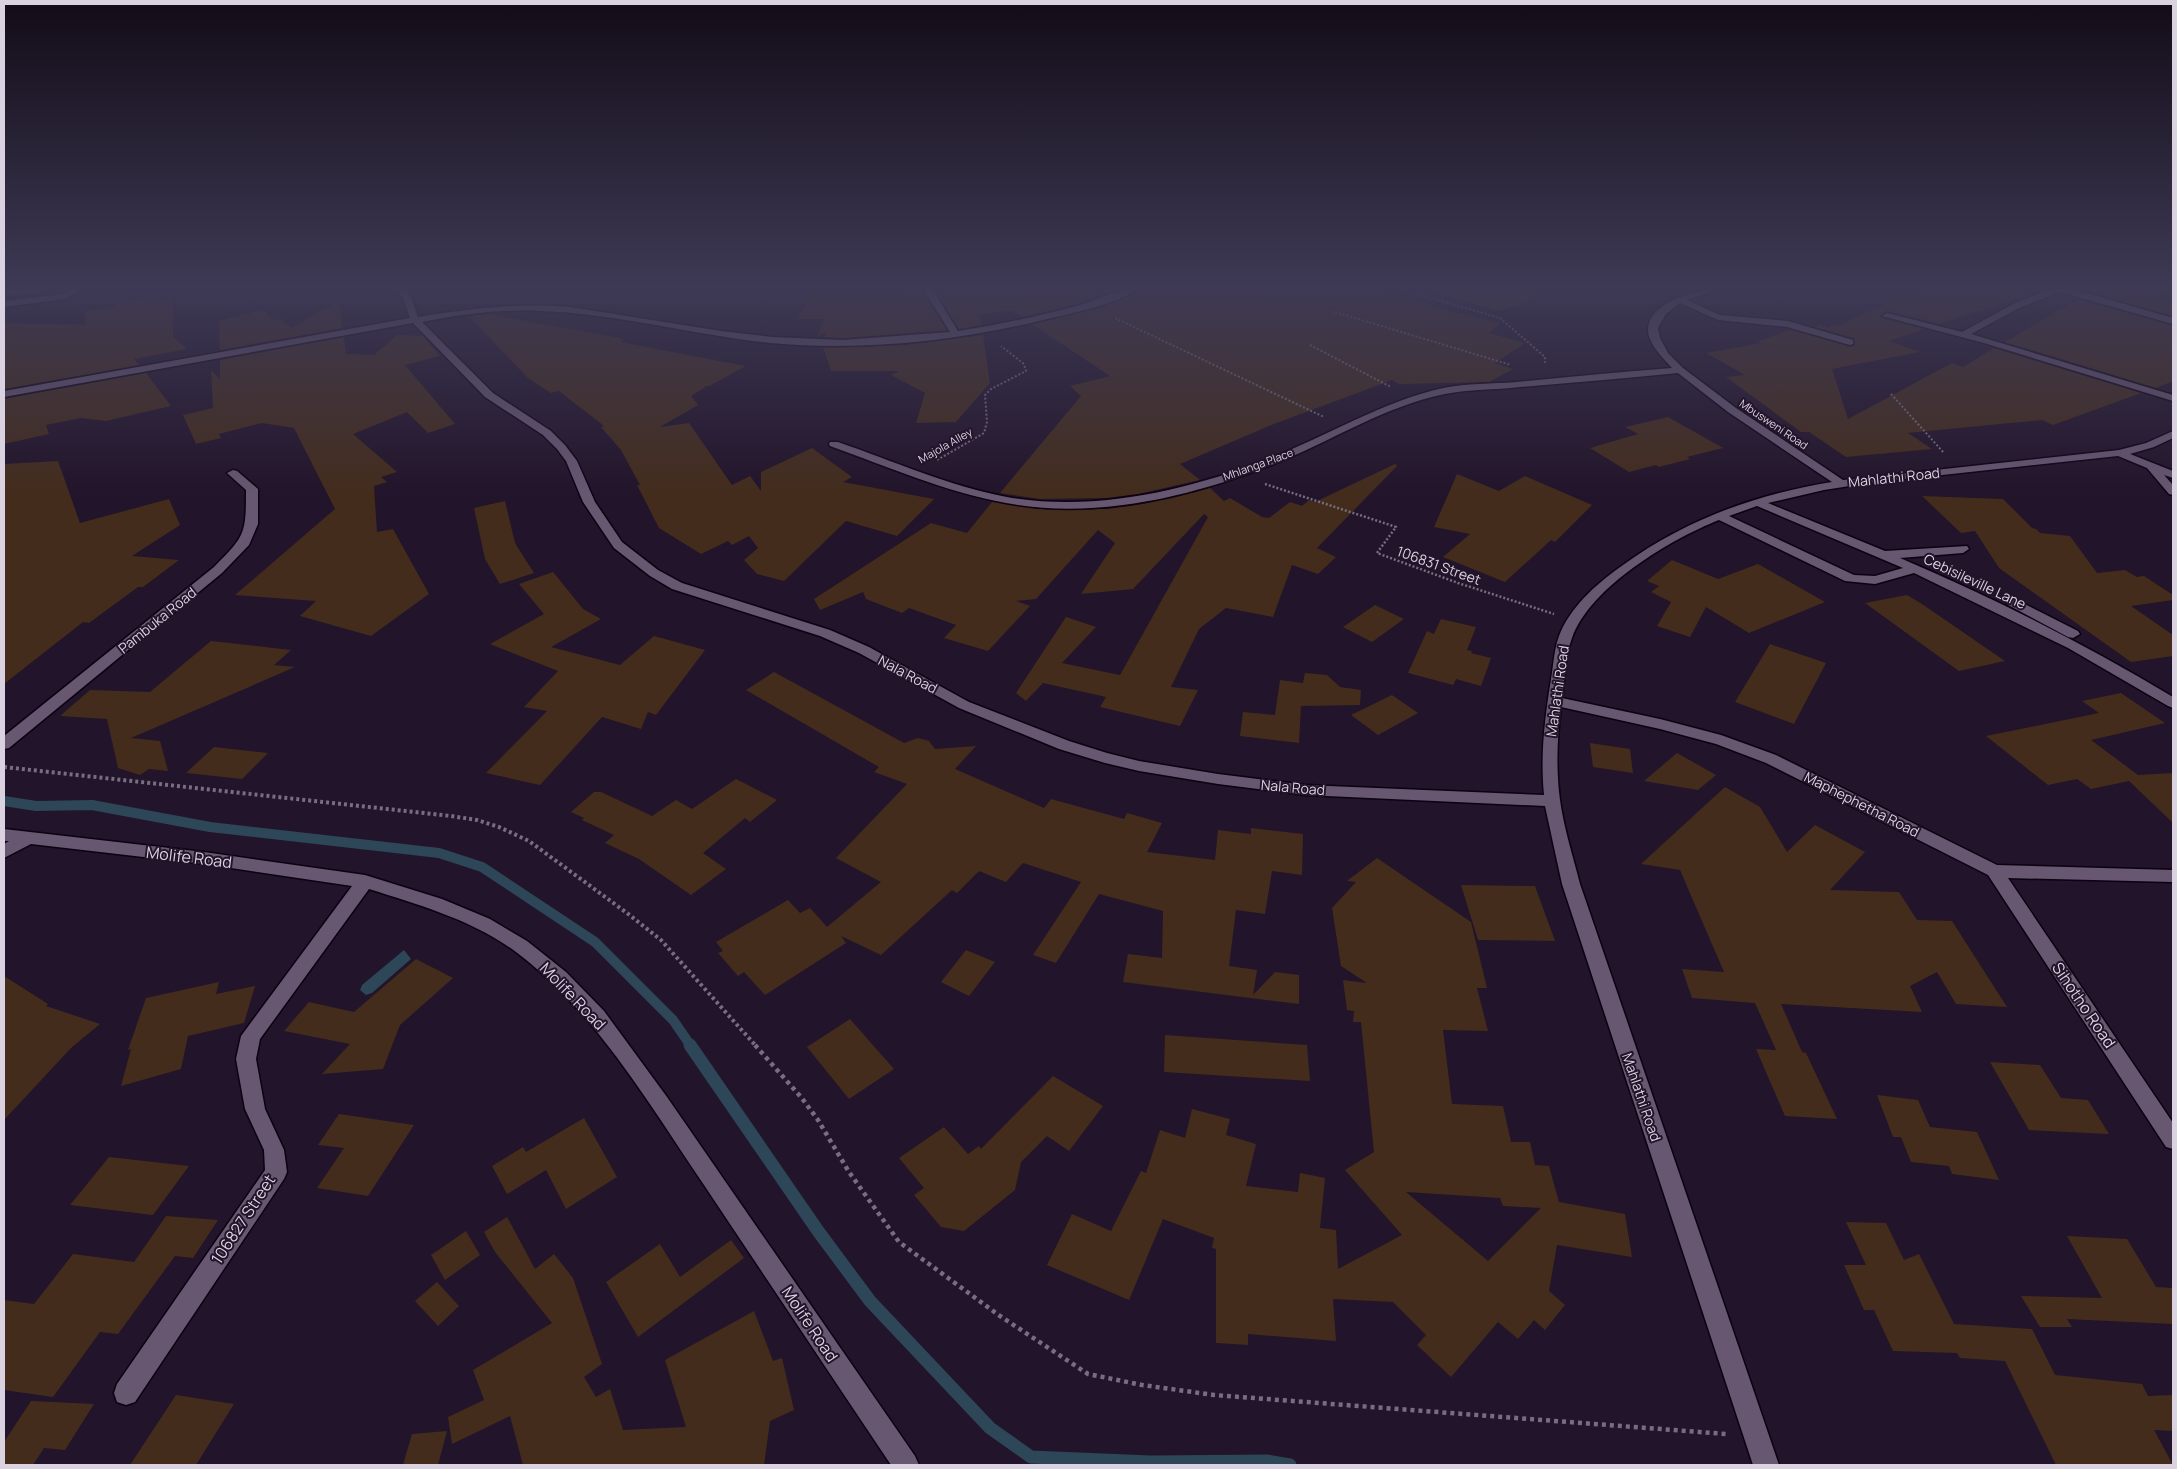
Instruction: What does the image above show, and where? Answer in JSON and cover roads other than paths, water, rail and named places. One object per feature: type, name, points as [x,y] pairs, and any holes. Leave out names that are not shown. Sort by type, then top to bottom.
[{"type":"street","points":[[4,394],[206,358]]},
{"type":"street","name":"Nala Road","points":[[453,358],[490,395],[547,433],[561,447],[571,462],[589,502],[618,545],[654,573],[677,586],[825,633],[864,650],[964,704],[1064,746],[1139,766],[1218,779],[1305,790],[1552,801]]},
{"type":"street","name":"Mbusweni Road","points":[[1668,358],[1680,370],[1732,410],[1839,482]]},
{"type":"street","points":[[2038,358],[2173,398]]},
{"type":"street","name":"Mhlanga Place","points":[[834,444],[953,486],[1007,500],[1084,506],[1125,501],[1175,491],[1234,474],[1270,462],[1414,398],[1445,391],[1680,370]]},
{"type":"street","name":"Mahlathi Road","points":[[1766,1465],[1571,884],[1552,801],[1549,735],[1565,638],[1574,620],[1603,587],[1632,562],[1668,538],[1756,502],[1839,482],[2119,453],[2150,445],[2173,434]]},
{"type":"street","points":[[2119,453],[2173,475]]},
{"type":"street","points":[[2148,464],[2173,492]]},
{"type":"street","name":"Pambuka Road","points":[[4,744],[204,582],[243,545],[252,524],[252,489],[233,473]]},
{"type":"street","name":"Cebisileville Lane","points":[[1756,502],[1913,569],[2077,647],[2173,703]]},
{"type":"street","points":[[1720,516],[1850,578],[1865,581],[1879,580],[1913,569]]},
{"type":"street","points":[[1884,556],[1963,549]]},
{"type":"street","points":[[2013,602],[2091,644],[2169,690]]},
{"type":"street","points":[[2150,688],[2169,690]]},
{"type":"street","name":"Maphephetha Road","points":[[1554,701],[1712,738],[1762,756],[1832,788],[1994,870],[2173,876]]},
{"type":"street","name":"Molife Road","points":[[4,835],[204,858],[365,881],[436,904],[484,924],[521,946],[558,977],[597,1017],[660,1103],[906,1465]]},
{"type":"street","points":[[4,852],[28,838]]},
{"type":"street","name":"Sihotho Road","points":[[1994,870],[2173,1140]]},
{"type":"street","name":"106827 Street","points":[[126,1393],[276,1172],[274,1150],[255,1109],[246,1059],[251,1036],[365,881]]},
{"type":"water","points":[[404,950],[411,959],[372,993],[366,995],[360,990],[362,985]]},
{"type":"waterway","points":[[4,801],[36,806],[92,805],[210,827],[439,853],[482,867],[595,942],[673,1020],[691,1046]]},
{"type":"waterway","points":[[690,1045],[818,1231],[870,1301],[990,1428],[1031,1457],[1151,1462],[1267,1461],[1290,1465]]}]
